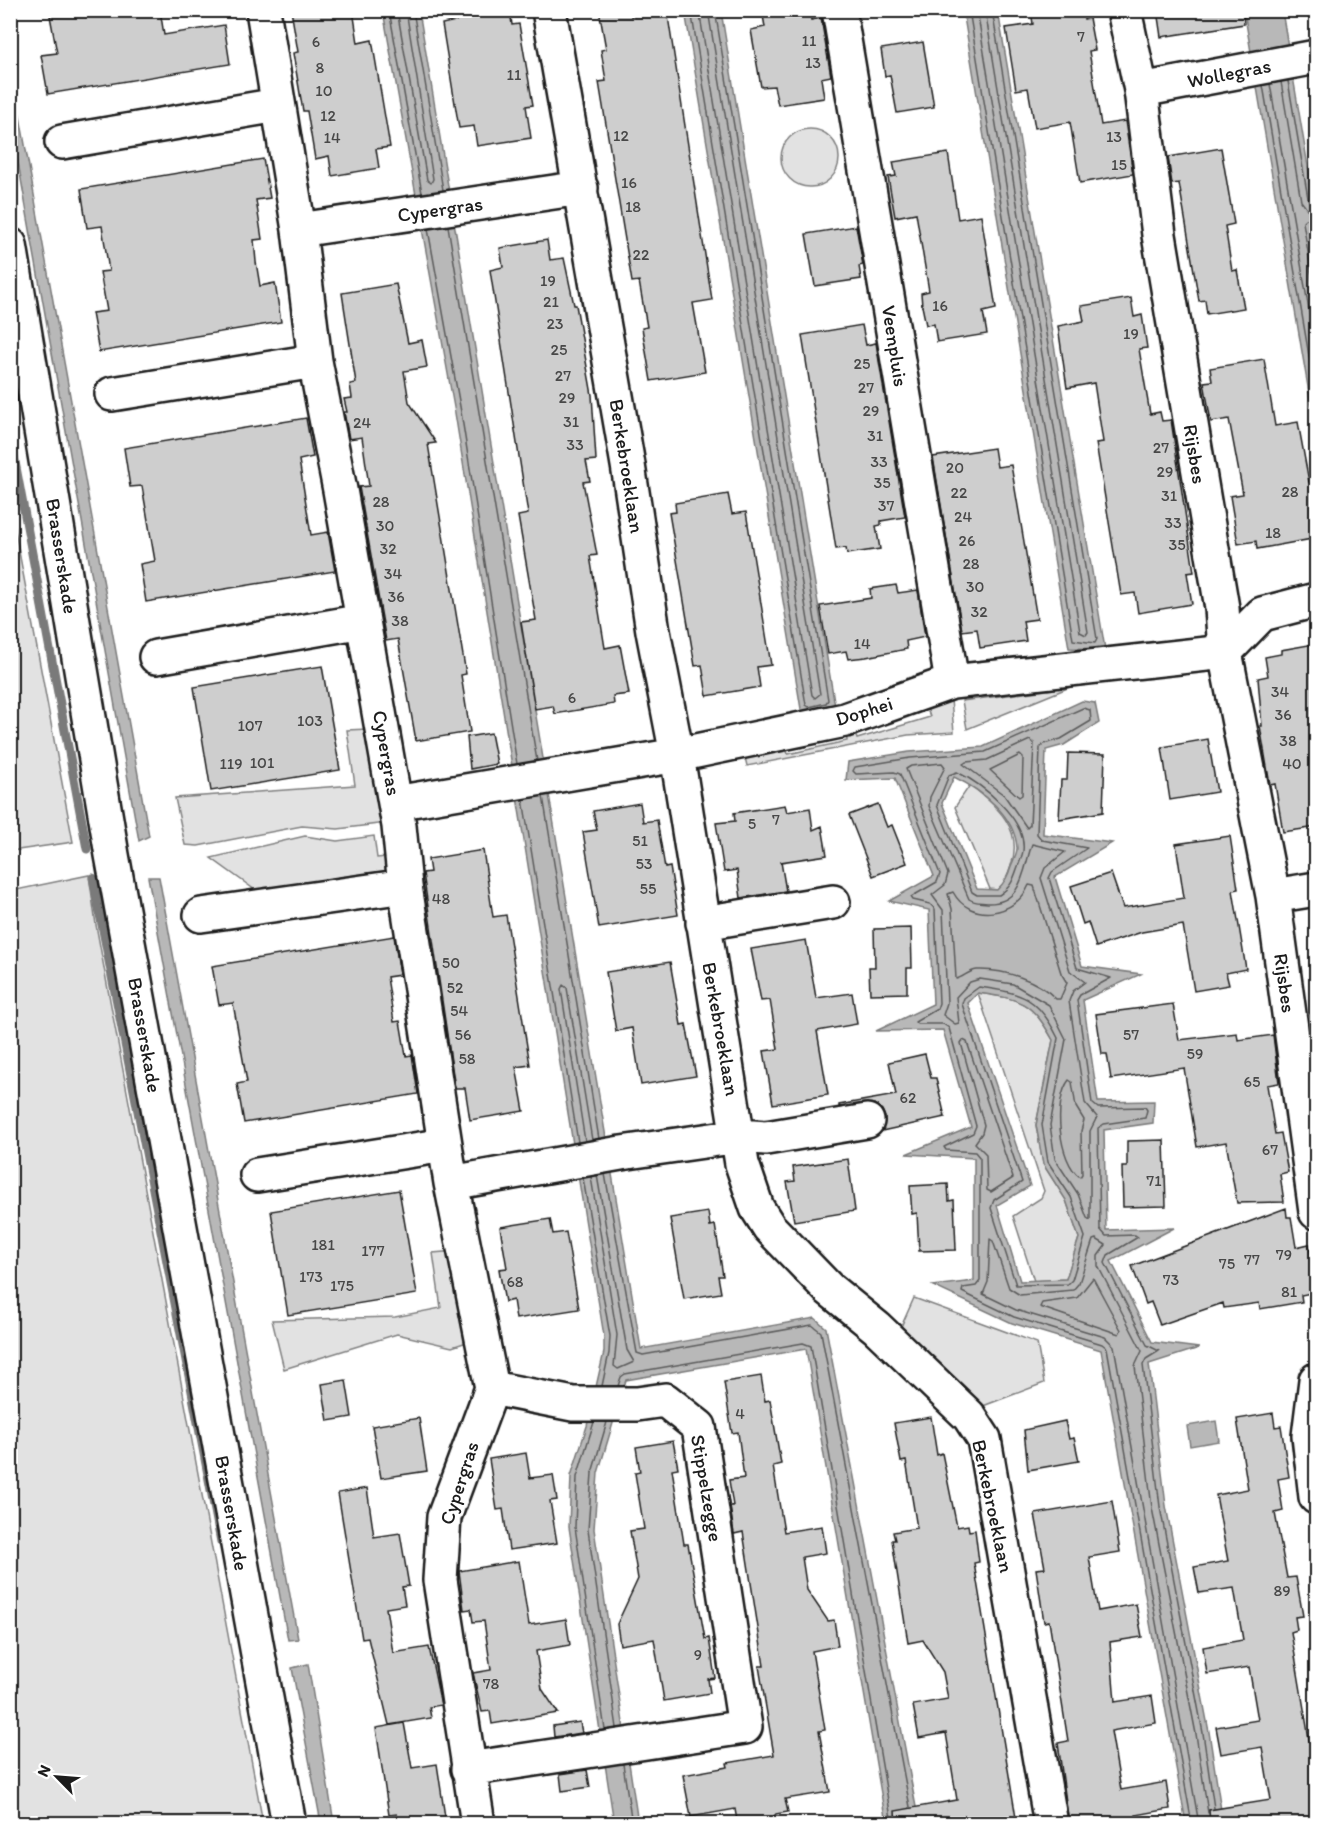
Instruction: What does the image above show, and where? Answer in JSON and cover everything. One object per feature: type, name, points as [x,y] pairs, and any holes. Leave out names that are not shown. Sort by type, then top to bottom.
[{"type":"street","name":"Cypergras","points":[[263,10],[299,230],[315,361],[395,803],[405,886],[451,1183],[492,1388],[444,1517],[441,1569],[468,1769],[478,1824]]},
{"type":"street","name":"Berkebroeklaan","points":[[549,10],[581,188],[653,631],[677,755],[739,1136],[741,1164],[757,1208],[769,1227],[829,1289],[877,1328],[969,1416],[984,1439],[1051,1824]]},
{"type":"street","name":"Veenpluis","points":[[838,10],[952,682]]},
{"type":"street","name":"Rijsbes","points":[[1124,10],[1141,90],[1159,235],[1222,608],[1225,652],[1273,896],[1317,1212]]},
{"type":"street","name":"Wollegras","points":[[1141,90],[1310,58]]},
{"type":"street","points":[[62,142],[278,105]]},
{"type":"street","name":"Cypergras","points":[[299,230],[581,188]]},
{"type":"street","name":"Brasserskade","points":[[10,245],[112,855],[289,1824]]},
{"type":"street","points":[[112,394],[315,361]]},
{"type":"street","points":[[1225,652],[1262,614],[1314,600]]},
{"type":"street","points":[[156,657],[363,621]]},
{"type":"street","name":"Dophei","points":[[395,803],[677,755],[845,720],[952,682],[1225,652]]},
{"type":"street","points":[[201,915],[405,886]]},
{"type":"street","points":[[1273,896],[1317,888]]},
{"type":"street","points":[[703,923],[833,902]]},
{"type":"street","points":[[451,1183],[621,1153],[739,1136],[766,1138],[867,1121]]},
{"type":"street","points":[[257,1175],[445,1145]]},
{"type":"street","points":[[1317,1380],[1309,1436],[1317,1497]]},
{"type":"street","name":"Stippelzegge","points":[[468,1769],[746,1727],[699,1427],[665,1400],[637,1404],[573,1404],[492,1388]]},
{"type":"shaded area","points":[[804,129],[816,129],[831,137],[839,152],[839,164],[831,179],[816,187],[804,187],[789,179],[781,164],[781,152],[789,137]]},
{"type":"shaded area","points":[[10,503],[73,842],[11,851],[10,851]]},
{"type":"shaded area","points":[[1070,687],[967,729],[962,701]]},
{"type":"shaded area","points":[[951,700],[954,732],[908,735],[747,766],[744,753],[785,745],[788,754],[847,741],[846,731],[854,730],[857,739],[930,717],[927,708]]},
{"type":"shaded area","points":[[368,729],[386,823],[338,829],[302,826],[198,846],[185,845],[175,798],[355,785],[347,730]]},
{"type":"shaded area","points":[[970,785],[998,810],[1011,830],[1014,841],[1014,853],[1009,873],[1005,882],[997,890],[990,889],[955,807]]},
{"type":"shaded area","points":[[305,836],[337,841],[374,836],[377,858],[386,857],[388,875],[262,895],[211,858]]},
{"type":"shaded area","points":[[89,875],[96,925],[263,1823],[11,1823],[11,891]]},
{"type":"shaded area","points":[[978,993],[1005,997],[1023,1004],[1038,1017],[1053,1040],[1036,1125],[1043,1164],[1066,1200],[1079,1238],[1066,1279],[1034,1281],[1013,1216],[1041,1198],[1044,1191]]},
{"type":"shaded area","points":[[455,1251],[470,1341],[452,1347],[397,1334],[284,1369],[272,1320],[395,1317],[441,1308],[433,1253]]},
{"type":"shaded area","points":[[914,1298],[1037,1343],[1044,1383],[975,1409],[900,1329]]},
{"type":"water","points":[[383,11],[419,11],[641,1349],[815,1318],[826,1328],[919,1823],[886,1823],[806,1349],[626,1380],[598,1473],[594,1529],[638,1823],[614,1823],[569,1527],[571,1476],[587,1426],[604,1352],[604,1336],[455,413]]},
{"type":"water","points":[[685,11],[721,11],[835,707],[802,715]]},
{"type":"water","points":[[963,11],[998,11],[1105,649],[1069,648]]},
{"type":"water","points":[[1244,11],[1282,11],[1316,214],[1316,434]]},
{"type":"water","points":[[10,61],[149,836],[139,841],[11,123]]},
{"type":"water","points":[[1082,701],[1095,703],[1099,723],[1064,745],[1046,750],[1043,834],[1112,843],[1055,877],[1082,966],[1141,974],[1083,1000],[1098,1102],[1154,1101],[1153,1123],[1104,1130],[1106,1230],[1174,1228],[1111,1261],[1152,1342],[1199,1348],[1149,1364],[1166,1506],[1209,1732],[1223,1823],[1186,1823],[1101,1350],[1012,1323],[933,1286],[974,1281],[974,1158],[906,1154],[971,1127],[943,1030],[876,1031],[933,1004],[929,910],[889,901],[934,876],[895,778],[846,780],[848,762],[909,752],[983,747]],"holes":[[[954,777],[975,789],[995,805],[1003,814],[1015,836],[1016,855],[1006,879],[997,890],[977,889],[942,803]],[[978,993],[1005,997],[1023,1004],[1038,1017],[1053,1040],[1036,1125],[1043,1164],[1066,1200],[1079,1238],[1066,1279],[1020,1281],[997,1205],[1030,1186],[968,1003]]]},
{"type":"water","points":[[148,877],[159,877],[298,1639],[288,1640]]},
{"type":"water","points":[[1216,1421],[1219,1441],[1190,1446],[1187,1426]]},
{"type":"water","points":[[308,1664],[334,1823],[321,1823],[292,1668]]},
{"type":"building","points":[[90,10],[160,10],[164,35],[224,25],[230,64],[48,94],[41,55],[57,53],[50,16]]},
{"type":"building","points":[[291,10],[353,10],[358,43],[372,40],[390,147],[376,149],[379,168],[332,176],[329,156],[315,159],[307,111],[303,111],[293,53],[298,52]]},
{"type":"building","points":[[454,10],[510,10],[512,25],[519,24],[533,105],[526,106],[531,138],[477,146],[474,126],[459,128],[442,24],[456,21]]},
{"type":"building","points":[[599,10],[631,10],[631,16],[667,10],[712,300],[693,303],[705,372],[651,381],[642,328],[647,327],[639,281],[632,282],[599,82],[606,81],[601,50],[606,49]]},
{"type":"building","points":[[762,10],[810,10],[811,20],[821,18],[831,76],[821,78],[824,98],[778,105],[774,86],[761,87],[751,30],[765,27]]},
{"type":"building","points":[[1031,10],[1082,10],[1084,19],[1089,18],[1095,50],[1089,51],[1101,125],[1125,121],[1133,174],[1080,183],[1070,122],[1035,128],[1028,88],[1016,90],[1006,28],[1033,24]]},
{"type":"building","points":[[1157,10],[1243,10],[1244,24],[1161,37]]},
{"type":"building","points":[[923,42],[934,107],[897,113],[890,75],[885,76],[881,49]]},
{"type":"building","points":[[1221,148],[1234,224],[1225,226],[1232,271],[1237,270],[1244,308],[1207,314],[1205,300],[1199,301],[1179,183],[1172,184],[1168,157]]},
{"type":"building","points":[[948,153],[958,219],[981,215],[996,309],[983,312],[987,334],[937,342],[934,324],[926,325],[922,306],[921,293],[929,291],[916,213],[895,217],[888,177],[896,176],[893,162]]},
{"type":"building","points":[[263,159],[270,198],[256,200],[262,239],[254,240],[256,262],[260,286],[275,283],[281,322],[99,352],[92,313],[107,311],[100,272],[109,271],[102,226],[87,228],[81,189]]},
{"type":"building","points":[[856,226],[863,265],[859,266],[861,279],[815,286],[806,234]]},
{"type":"building","points":[[547,240],[550,260],[564,258],[574,305],[576,305],[592,395],[596,460],[586,461],[590,481],[583,482],[597,555],[590,556],[605,648],[620,645],[629,694],[613,696],[614,704],[555,714],[553,706],[535,709],[521,622],[536,620],[518,516],[528,514],[490,270],[503,267],[500,248]]},
{"type":"building","points":[[396,284],[408,343],[422,340],[427,367],[404,371],[409,402],[436,443],[428,444],[466,674],[461,675],[470,732],[416,741],[398,639],[386,641],[359,487],[369,486],[362,437],[349,439],[344,412],[347,412],[344,399],[352,398],[350,384],[356,383],[342,293]]},
{"type":"building","points":[[1131,298],[1134,317],[1142,315],[1147,348],[1139,349],[1150,414],[1160,412],[1162,421],[1171,420],[1194,572],[1187,573],[1192,604],[1138,613],[1135,593],[1121,595],[1096,443],[1103,442],[1094,383],[1067,388],[1058,326],[1084,321],[1081,306]]},
{"type":"building","points":[[862,325],[866,345],[876,343],[905,517],[881,521],[881,525],[876,526],[880,549],[847,554],[846,548],[836,549],[802,335]]},
{"type":"building","points":[[1264,359],[1275,426],[1298,422],[1309,482],[1317,481],[1317,538],[1257,549],[1256,541],[1238,544],[1230,496],[1243,494],[1229,419],[1211,422],[1204,382],[1212,381],[1210,368]]},
{"type":"building","points":[[306,418],[313,457],[299,460],[311,535],[328,532],[335,571],[146,602],[140,564],[155,561],[142,486],[130,487],[124,448]]},
{"type":"building","points":[[994,448],[997,467],[1011,465],[1037,619],[1023,621],[1026,641],[980,648],[977,629],[962,631],[933,457]]},
{"type":"building","points":[[728,494],[732,514],[746,512],[771,665],[757,667],[760,687],[707,696],[702,665],[695,666],[669,513],[676,512],[675,503]]},
{"type":"building","points":[[896,585],[898,593],[918,590],[925,637],[906,641],[907,649],[866,657],[848,659],[846,651],[828,654],[820,606],[871,598],[870,589]]},
{"type":"building","points":[[1314,644],[1317,660],[1317,827],[1283,832],[1275,784],[1270,785],[1260,726],[1262,726],[1258,678],[1268,676],[1265,657],[1281,654],[1281,650]]},
{"type":"building","points":[[322,666],[340,770],[211,791],[194,687]]},
{"type":"building","points":[[491,733],[497,764],[470,769],[467,737]]},
{"type":"building","points":[[1208,739],[1217,792],[1170,800],[1162,747]]},
{"type":"building","points":[[1068,753],[1105,754],[1103,812],[1059,819],[1061,780],[1067,780]]},
{"type":"building","points":[[640,803],[643,822],[657,820],[665,868],[670,867],[678,915],[599,928],[583,832],[597,830],[593,811]]},
{"type":"building","points":[[878,804],[887,827],[892,825],[907,863],[873,876],[849,815]]},
{"type":"building","points":[[785,805],[787,812],[810,808],[813,830],[822,826],[827,855],[781,862],[786,891],[741,898],[737,870],[724,872],[716,823],[735,821],[734,813]]},
{"type":"building","points":[[1230,836],[1238,889],[1233,890],[1246,969],[1226,973],[1229,985],[1194,991],[1183,925],[1142,932],[1096,947],[1088,922],[1083,924],[1071,886],[1111,873],[1123,908],[1184,898],[1176,844]]},
{"type":"building","points":[[483,850],[493,917],[506,915],[530,1065],[516,1067],[524,1111],[470,1120],[465,1088],[455,1088],[423,873],[430,872],[428,859]]},
{"type":"building","points":[[911,928],[912,968],[907,968],[907,993],[870,994],[869,967],[875,967],[874,929]]},
{"type":"building","points":[[394,936],[400,975],[387,977],[394,1022],[400,1021],[406,1056],[412,1055],[418,1094],[244,1123],[237,1084],[247,1082],[233,1003],[219,1005],[212,966]]},
{"type":"building","points":[[806,940],[816,998],[852,993],[857,1024],[817,1031],[828,1095],[773,1104],[764,1051],[778,1049],[770,1000],[761,1001],[751,949]]},
{"type":"building","points":[[670,962],[681,1025],[686,1024],[696,1076],[641,1085],[632,1028],[616,1031],[606,972]]},
{"type":"building","points":[[1173,1004],[1179,1040],[1237,1033],[1238,1040],[1273,1035],[1279,1083],[1267,1085],[1275,1134],[1281,1133],[1288,1172],[1280,1174],[1284,1202],[1237,1203],[1226,1142],[1197,1147],[1184,1068],[1111,1079],[1107,1054],[1102,1054],[1096,1014]]},
{"type":"building","points":[[925,1054],[931,1078],[936,1078],[945,1117],[882,1131],[885,1117],[882,1110],[874,1104],[839,1107],[839,1105],[896,1095],[889,1062]]},
{"type":"building","points":[[1164,1140],[1166,1206],[1123,1207],[1122,1167],[1127,1167],[1127,1141]]},
{"type":"building","points":[[848,1159],[855,1211],[794,1221],[787,1182],[795,1181],[793,1167]]},
{"type":"building","points":[[948,1184],[949,1201],[954,1200],[956,1250],[919,1251],[917,1213],[912,1214],[910,1186]]},
{"type":"building","points":[[399,1190],[417,1294],[288,1315],[271,1211]]},
{"type":"building","points":[[1286,1208],[1287,1217],[1291,1217],[1296,1247],[1309,1244],[1316,1292],[1301,1295],[1302,1302],[1260,1309],[1259,1303],[1224,1308],[1223,1303],[1160,1325],[1151,1302],[1146,1304],[1132,1266]]},
{"type":"building","points":[[708,1212],[710,1226],[715,1225],[723,1276],[718,1276],[721,1293],[684,1299],[670,1218]]},
{"type":"building","points":[[550,1219],[553,1234],[566,1232],[579,1309],[516,1319],[513,1300],[505,1302],[500,1275],[499,1269],[507,1268],[500,1227]]},
{"type":"building","points":[[761,1376],[765,1401],[770,1400],[781,1464],[773,1466],[784,1532],[822,1526],[826,1553],[802,1557],[807,1590],[828,1621],[834,1620],[838,1646],[812,1651],[825,1730],[819,1731],[830,1792],[785,1799],[788,1812],[776,1814],[767,1824],[757,1824],[748,1819],[737,1821],[735,1809],[691,1817],[683,1775],[728,1767],[727,1763],[774,1755],[759,1666],[764,1666],[743,1532],[734,1534],[730,1506],[733,1506],[729,1480],[744,1478],[738,1432],[732,1433],[724,1382]]},
{"type":"building","points":[[346,1380],[352,1417],[328,1421],[322,1384]]},
{"type":"building","points":[[1273,1413],[1275,1427],[1281,1426],[1289,1477],[1278,1479],[1283,1511],[1275,1513],[1287,1578],[1296,1577],[1303,1616],[1295,1617],[1297,1630],[1291,1632],[1317,1786],[1317,1791],[1311,1792],[1316,1824],[1210,1824],[1209,1810],[1271,1800],[1262,1747],[1221,1754],[1216,1727],[1258,1720],[1249,1667],[1207,1674],[1203,1647],[1243,1640],[1234,1588],[1199,1593],[1194,1567],[1228,1561],[1216,1495],[1248,1489],[1237,1419]]},
{"type":"building","points":[[931,1417],[937,1455],[942,1453],[957,1527],[968,1525],[969,1531],[975,1530],[979,1562],[974,1563],[1017,1824],[896,1824],[895,1811],[957,1800],[946,1733],[919,1738],[913,1705],[948,1699],[943,1672],[923,1640],[908,1643],[892,1540],[895,1540],[893,1532],[917,1528],[906,1461],[901,1462],[894,1423]]},
{"type":"building","points":[[419,1418],[427,1471],[381,1478],[372,1426]]},
{"type":"building","points":[[1065,1421],[1069,1439],[1074,1438],[1079,1461],[1028,1470],[1024,1430]]},
{"type":"building","points":[[673,1441],[678,1468],[672,1469],[684,1544],[688,1544],[705,1639],[709,1638],[715,1678],[708,1679],[710,1693],[664,1701],[654,1639],[620,1645],[617,1624],[638,1579],[630,1531],[644,1529],[635,1473],[640,1472],[636,1447]]},
{"type":"building","points":[[526,1453],[530,1478],[553,1475],[557,1500],[550,1501],[557,1543],[509,1550],[503,1509],[497,1510],[489,1459]]},
{"type":"building","points":[[367,1488],[374,1537],[400,1533],[409,1586],[402,1587],[405,1605],[386,1608],[393,1653],[429,1647],[441,1705],[429,1707],[431,1718],[389,1725],[368,1638],[362,1639],[338,1493]]},
{"type":"building","points":[[1112,1501],[1120,1552],[1089,1557],[1098,1611],[1136,1604],[1142,1637],[1110,1642],[1115,1702],[1152,1696],[1156,1723],[1111,1731],[1121,1790],[1166,1782],[1170,1809],[1136,1815],[1138,1824],[1069,1824],[1058,1743],[1068,1741],[1049,1621],[1044,1622],[1036,1569],[1045,1568],[1035,1514]]},
{"type":"building","points":[[519,1561],[529,1625],[566,1619],[570,1645],[536,1651],[542,1689],[558,1713],[492,1724],[490,1711],[482,1712],[473,1673],[491,1670],[484,1621],[473,1622],[471,1609],[464,1610],[459,1571]]},
{"type":"building","points":[[580,1722],[582,1733],[554,1737],[553,1726]]},
{"type":"building","points":[[404,1723],[412,1768],[437,1764],[445,1817],[399,1824],[397,1814],[389,1815],[376,1728]]},
{"type":"building","points":[[587,1770],[590,1787],[562,1791],[560,1774]]},
{"type":"waterway","points":[[10,435],[87,849]]},
{"type":"waterway","points":[[93,878],[221,1542]]}]
